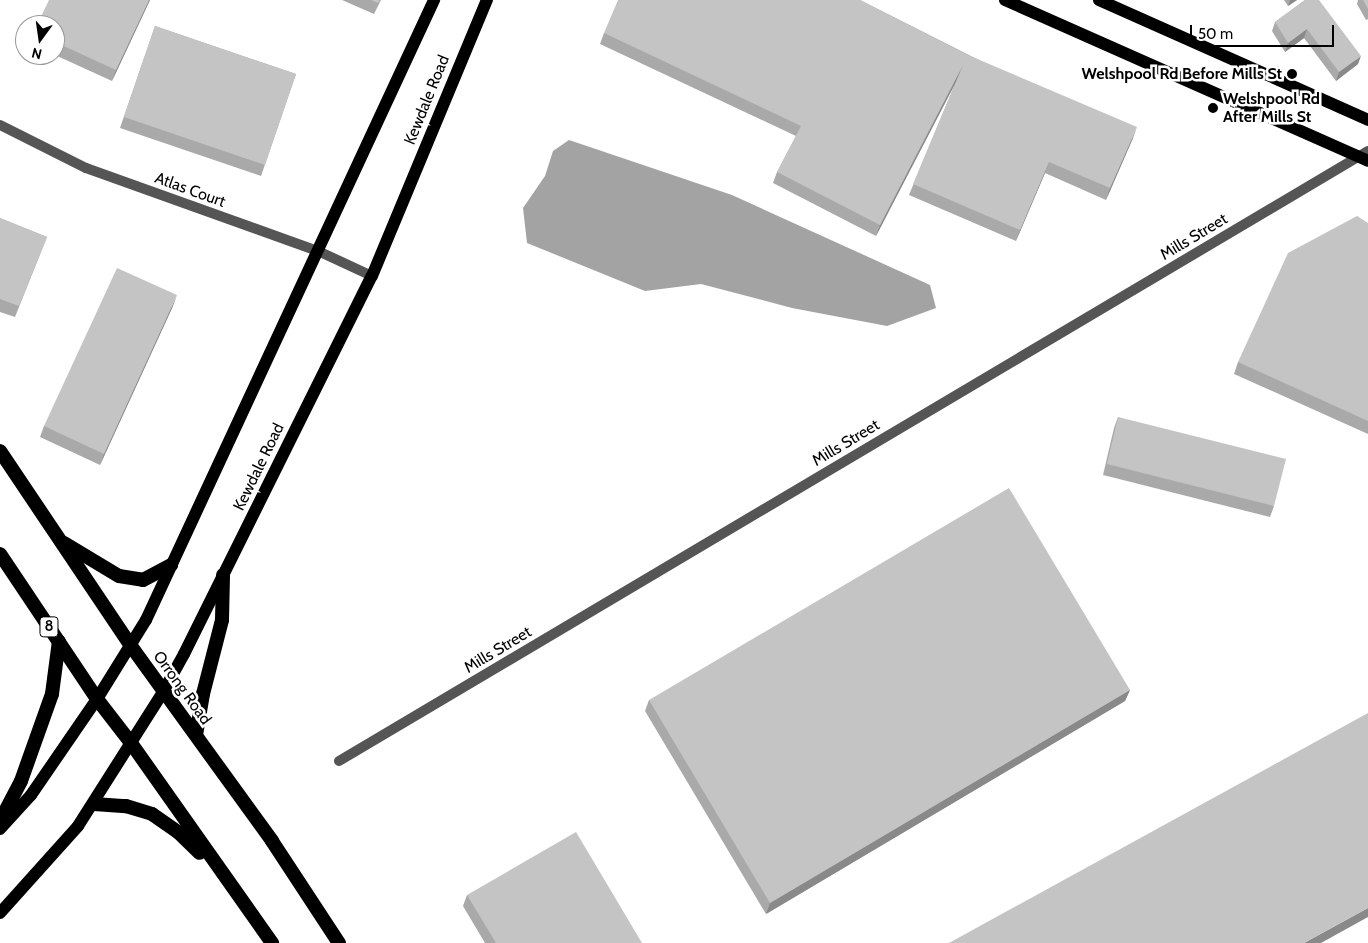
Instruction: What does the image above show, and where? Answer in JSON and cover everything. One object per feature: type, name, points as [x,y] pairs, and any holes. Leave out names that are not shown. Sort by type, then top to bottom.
[{"type":"highway","name":"Orrong Road","points":[[0,451],[130,646],[272,841],[339,943]]},
{"type":"highway","points":[[62,542],[119,576],[143,580],[171,566]]},
{"type":"highway","name":"8","points":[[0,554],[97,699],[131,743],[272,943]]},
{"type":"highway","points":[[196,735],[203,694],[222,620],[223,575]]},
{"type":"highway","points":[[0,821],[21,781],[52,694],[59,641]]},
{"type":"highway","points":[[94,804],[126,806],[152,814],[178,832],[221,873]]},
{"type":"main road","name":"Kewdale Road","points":[[0,829],[31,795],[97,699],[146,620],[434,0]]},
{"type":"main road","name":"Kewdale Road","points":[[0,913],[78,826],[94,804],[163,692],[372,276],[487,0]]},
{"type":"main road","points":[[1005,0],[1365,156]]},
{"type":"main road","points":[[1099,0],[1368,120]]},
{"type":"street","name":"Atlas Court","points":[[0,125],[86,168],[318,252],[372,276]]},
{"type":"street","name":"Mills Street","points":[[339,761],[1365,156]]},
{"type":"shaded area","points":[[569,140],[732,195],[930,285],[936,308],[887,326],[792,308],[701,284],[645,291],[527,243],[523,208],[545,176],[553,151]]},
{"type":"building","points":[[49,0],[149,0],[116,70],[65,47],[65,15],[42,15]]},
{"type":"building","points":[[618,0],[860,0],[968,55],[1137,127],[1110,188],[1049,162],[1020,230],[913,184],[963,65],[880,225],[777,172],[801,126],[604,33]]},
{"type":"building","points":[[1305,0],[1319,0],[1361,56],[1339,72],[1307,29],[1288,43],[1275,22]]},
{"type":"building","points":[[1363,0],[1368,0],[1368,9]]},
{"type":"building","points":[[155,26],[296,74],[265,165],[124,117]]},
{"type":"building","points":[[1357,216],[1368,223],[1368,421],[1238,362],[1288,253]]},
{"type":"building","points":[[0,218],[47,237],[19,306],[0,299]]},
{"type":"building","points":[[117,268],[177,295],[104,454],[44,426]]},
{"type":"building","points":[[1118,417],[1286,459],[1274,506],[1107,464]]},
{"type":"building","points":[[1009,488],[1130,690],[770,903],[649,700]]},
{"type":"building","points":[[1368,713],[1368,908],[1304,943],[949,943]]},
{"type":"building","points":[[576,832],[642,943],[496,943],[467,895]]},
{"type":"place","name":"Welshpool Rd Before Mills St","points":[[1292,74]]},
{"type":"place","name":"Welshpool Rd After Mills St","points":[[1213,108]]}]
